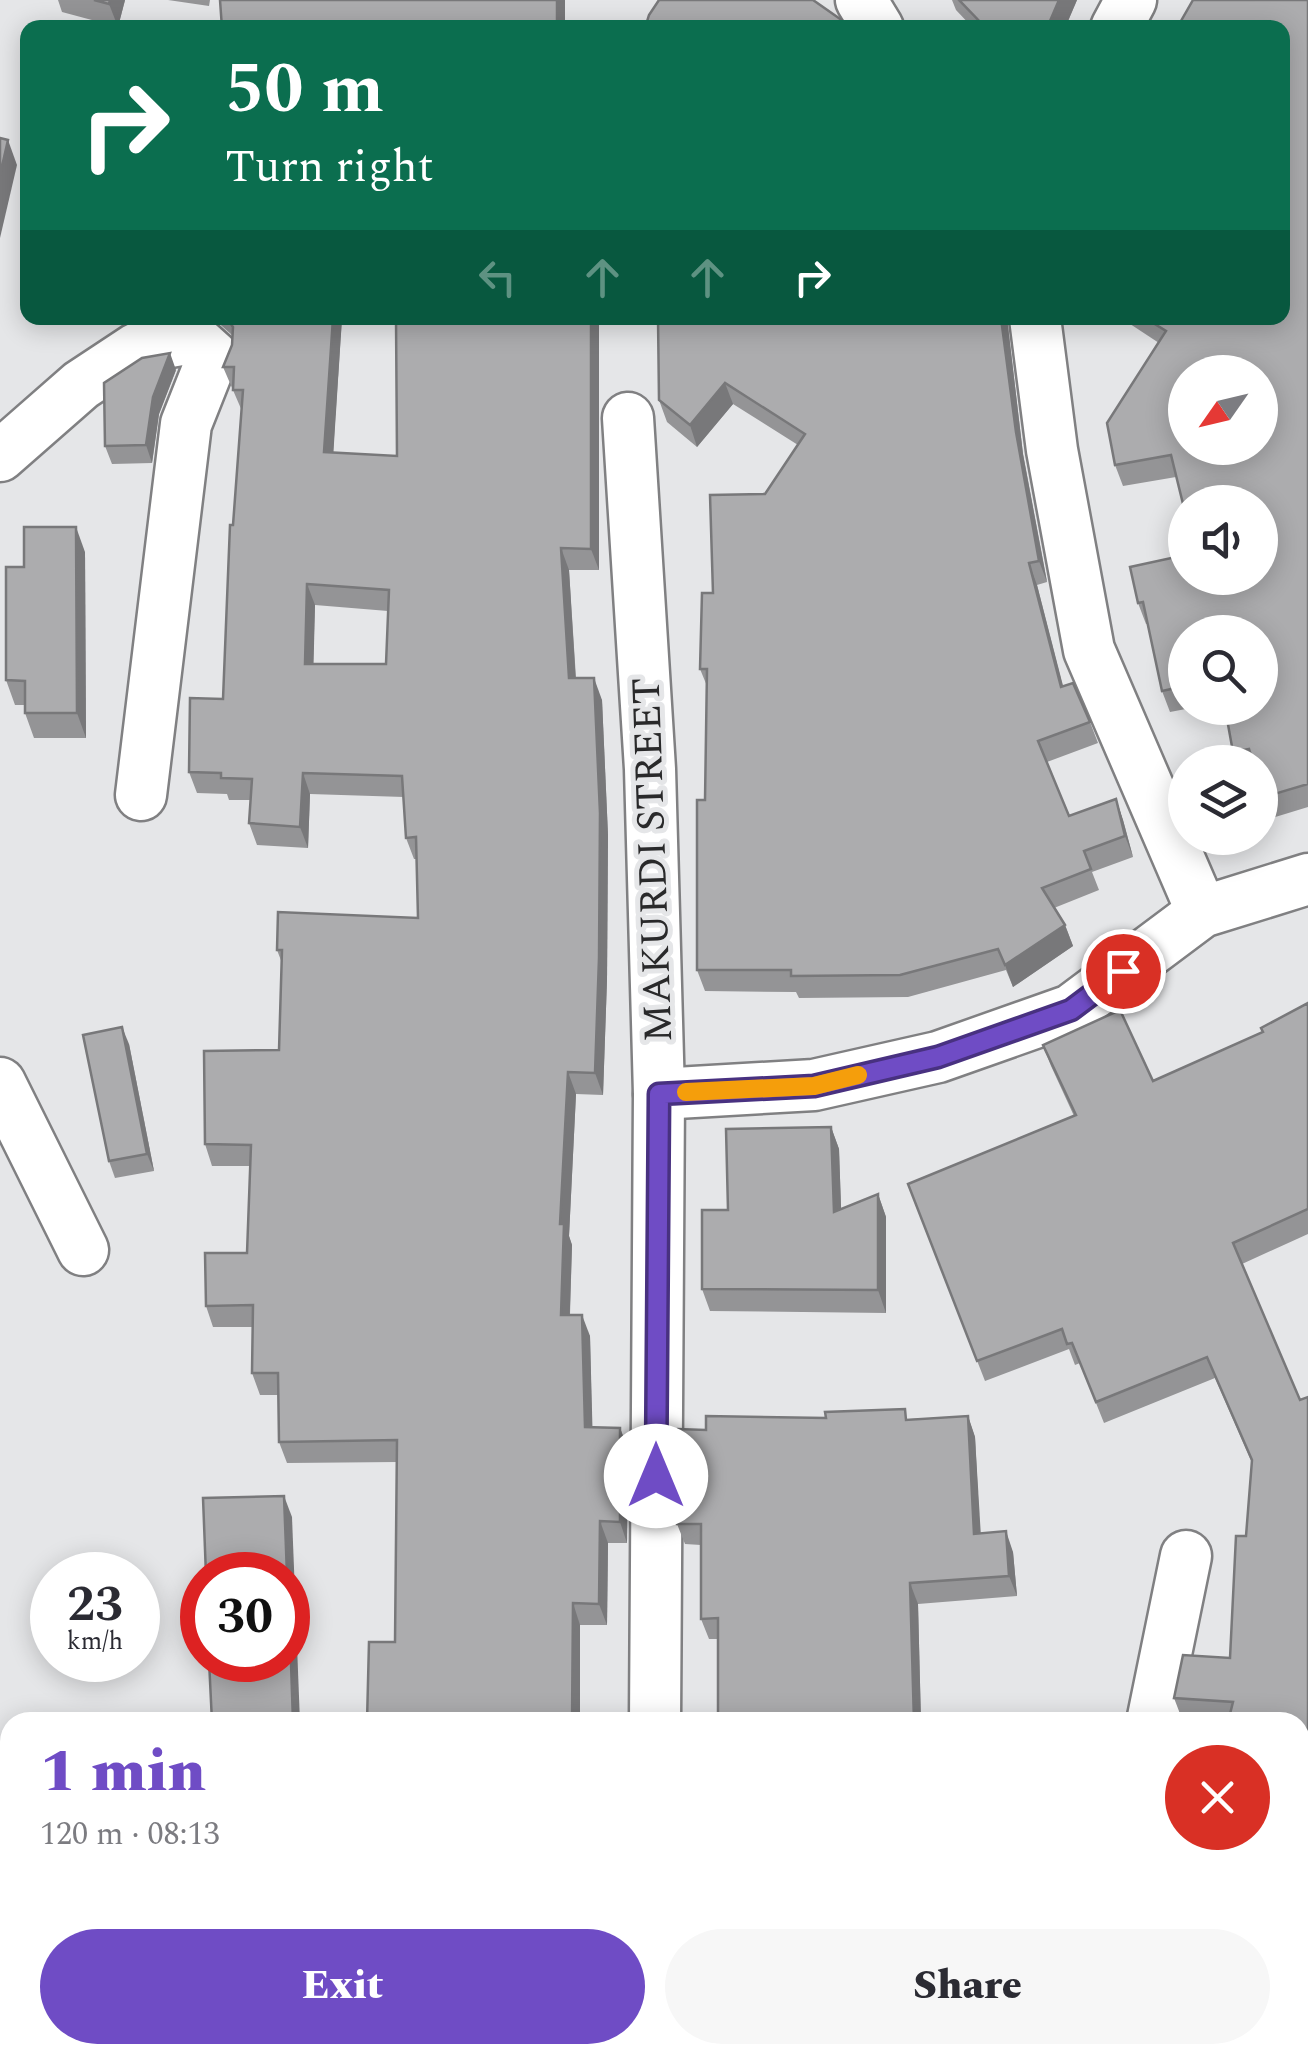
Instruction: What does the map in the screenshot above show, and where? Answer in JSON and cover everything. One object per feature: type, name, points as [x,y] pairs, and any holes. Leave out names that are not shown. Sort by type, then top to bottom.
[{"type":"street","points":[[1037,325],[1052,450],[1090,650],[1202,912]]},
{"type":"street","points":[[0,456],[81,385],[137,348],[194,338],[214,356],[186,424],[141,795]]},
{"type":"street","name":"MAKURDI STREET","points":[[628,418],[650,769],[659,1094],[655,1712]]},
{"type":"street","points":[[659,1094],[814,1086],[938,1057],[1071,1010],[1202,912],[1308,878]]},
{"type":"street","points":[[0,1083],[83,1250]]},
{"type":"street","points":[[1154,1712],[1186,1556]]},
{"type":"building","points":[[220,0],[557,0],[557,20],[221,20]]},
{"type":"building","points":[[659,0],[813,0],[842,20],[647,20]]},
{"type":"building","points":[[959,0],[1059,0],[1050,20],[978,20]]},
{"type":"building","points":[[1193,0],[1308,0],[1308,784],[1278,793],[1278,745],[1232,745],[1228,725],[1278,725],[1278,615],[1168,615],[1168,690],[1162,691],[1143,602],[1138,603],[1130,567],[1168,559],[1168,595],[1278,595],[1278,485],[1178,485],[1173,465],[1278,465],[1278,355],[1168,355],[1168,456],[1115,465],[1107,423],[1166,331],[1156,325],[1290,325],[1290,20],[1182,20]]},
{"type":"building","points":[[0,138],[8,140],[0,175]]},
{"type":"building","points":[[232,325],[333,325],[324,452],[397,456],[396,325],[591,325],[591,549],[561,548],[569,678],[594,678],[600,813],[599,958],[595,1073],[568,1072],[560,1224],[564,1224],[561,1315],[582,1315],[585,1427],[620,1428],[620,1522],[600,1521],[599,1604],[573,1603],[572,1712],[367,1712],[369,1642],[395,1642],[397,1440],[279,1442],[278,1373],[252,1373],[253,1305],[206,1306],[205,1253],[247,1253],[251,1145],[205,1144],[204,1051],[279,1050],[282,950],[277,950],[278,912],[418,918],[416,837],[406,838],[402,776],[303,773],[300,827],[249,823],[252,779],[189,772],[190,698],[223,699],[230,525],[243,390],[233,390],[234,367],[223,367],[232,345]],"holes":[[[307,584],[389,590],[386,664],[305,664]]]},
{"type":"building","points":[[658,325],[1002,325],[1039,561],[1029,563],[1061,687],[1073,683],[1090,722],[1038,741],[1069,816],[1116,799],[1125,836],[1084,851],[1091,869],[1042,888],[1065,925],[1005,965],[998,949],[900,975],[791,976],[791,970],[697,970],[697,800],[705,800],[707,669],[700,669],[702,593],[713,593],[710,495],[765,494],[805,434],[725,383],[690,425],[659,400]]},
{"type":"building","points":[[170,353],[153,397],[146,445],[105,446],[104,383],[142,358]]},
{"type":"building","points":[[24,527],[76,527],[77,713],[25,713],[25,681],[6,680],[6,567],[24,567]]},
{"type":"building","points":[[1308,1003],[1308,1209],[1233,1243],[1300,1400],[1308,1397],[1308,1712],[1230,1712],[1233,1702],[1174,1698],[1183,1655],[1230,1658],[1236,1536],[1246,1536],[1252,1460],[1207,1357],[1096,1402],[1072,1343],[1067,1344],[1062,1329],[977,1361],[908,1184],[1076,1115],[1043,1045],[1120,1010],[1153,1081],[1263,1032],[1261,1028]]},
{"type":"building","points":[[122,1027],[147,1154],[109,1161],[83,1035]]},
{"type":"building","points":[[831,1127],[834,1212],[878,1194],[878,1290],[702,1289],[702,1210],[728,1210],[726,1129]]},
{"type":"building","points":[[905,1409],[906,1420],[968,1416],[974,1534],[1006,1531],[1009,1576],[910,1583],[914,1712],[718,1712],[718,1618],[701,1619],[701,1524],[677,1524],[678,1429],[706,1430],[706,1416],[826,1418],[825,1412]]},
{"type":"building","points":[[284,1496],[286,1552],[205,1552],[203,1498]]},
{"type":"building","points":[[210,1682],[292,1682],[293,1712],[212,1712]]},
{"type":"slow traffic","points":[[686,1092],[814,1086],[858,1075]]},
{"type":"route","points":[[656,1476],[659,1094],[814,1086],[938,1057],[1071,1010],[1123,971]]}]
